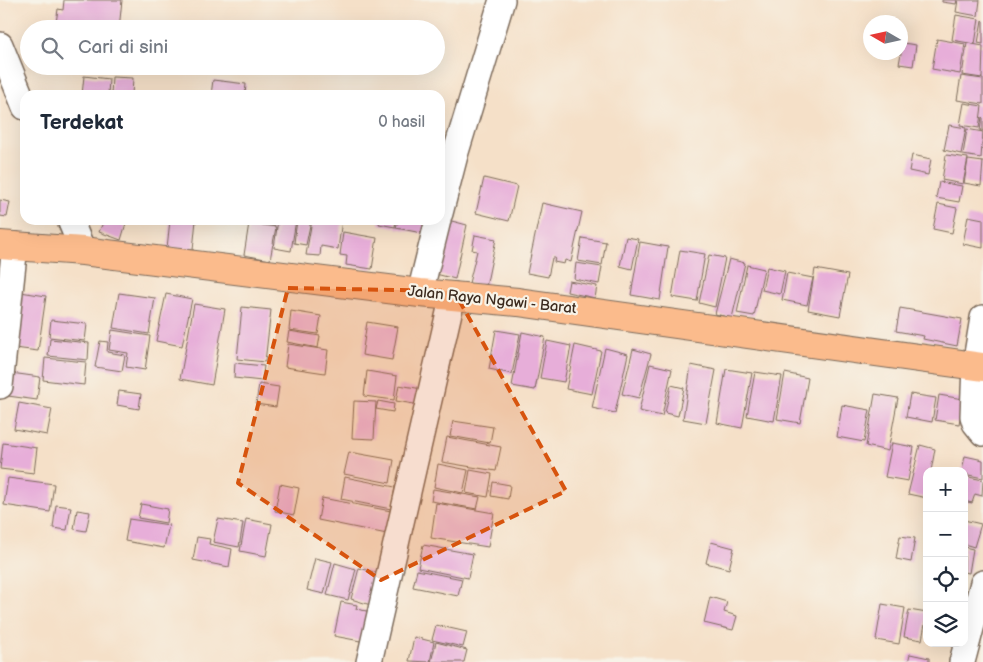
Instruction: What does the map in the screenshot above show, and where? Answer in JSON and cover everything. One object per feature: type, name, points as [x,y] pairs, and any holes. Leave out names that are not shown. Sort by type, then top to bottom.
[{"type":"main road","name":"Jalan Raya Ngawi - Barat","points":[[7,245],[83,251],[420,293],[571,308],[979,367]]},
{"type":"street","points":[[445,194],[502,0]]},
{"type":"street","points":[[0,45],[20,95]]},
{"type":"street","points":[[72,225],[83,251]]},
{"type":"street","points":[[420,293],[437,225]]},
{"type":"street","points":[[0,386],[7,245]]},
{"type":"street","points":[[369,662],[452,295]]},
{"type":"street","points":[[983,318],[973,416],[975,423],[983,433]]},
{"type":"street","points":[[962,662],[983,583]]},
{"type":"highlighted area","points":[[288,288],[454,291],[566,491],[381,580],[238,483]]},
{"type":"building","points":[[64,0],[122,0],[120,20],[56,20],[58,9],[63,10]]},
{"type":"building","points":[[942,0],[957,0],[956,4],[942,2]]},
{"type":"building","points":[[958,0],[980,0],[978,16],[956,12]]},
{"type":"building","points":[[956,15],[979,19],[975,44],[952,40]]},
{"type":"building","points":[[983,21],[983,44],[978,43]]},
{"type":"building","points":[[937,39],[965,44],[960,74],[932,69]]},
{"type":"building","points":[[967,43],[983,46],[982,78],[962,75]]},
{"type":"building","points":[[908,44],[916,45],[913,66],[899,64],[900,60],[908,60]]},
{"type":"building","points":[[84,76],[109,79],[108,90],[83,90]]},
{"type":"building","points":[[961,76],[983,79],[983,104],[957,100]]},
{"type":"building","points":[[112,77],[133,78],[132,90],[111,90]]},
{"type":"building","points":[[213,80],[246,84],[245,90],[212,90]]},
{"type":"building","points":[[964,103],[982,106],[979,128],[960,125]]},
{"type":"building","points":[[982,117],[983,131],[980,131]]},
{"type":"building","points":[[949,125],[966,128],[961,154],[944,150]]},
{"type":"building","points":[[967,129],[983,132],[981,158],[963,155]]},
{"type":"building","points":[[912,155],[931,159],[928,175],[909,171]]},
{"type":"building","points":[[946,155],[968,158],[963,184],[942,180]]},
{"type":"building","points":[[968,160],[983,162],[981,186],[964,183]]},
{"type":"building","points":[[484,178],[517,186],[509,221],[476,213]]},
{"type":"building","points":[[939,182],[962,186],[959,202],[936,198]]},
{"type":"building","points":[[0,200],[10,202],[7,217],[0,216]]},
{"type":"building","points":[[542,203],[582,212],[571,262],[565,260],[564,264],[554,262],[555,258],[552,258],[548,277],[527,273]]},
{"type":"building","points":[[938,204],[957,208],[952,233],[933,229]]},
{"type":"building","points":[[968,216],[983,219],[983,248],[963,244]]},
{"type":"building","points":[[448,220],[467,225],[455,279],[436,274]]},
{"type":"building","points":[[102,225],[126,225],[121,240],[99,232]]},
{"type":"building","points":[[169,225],[196,225],[193,250],[167,248]]},
{"type":"building","points":[[249,225],[276,227],[270,260],[244,255]]},
{"type":"building","points":[[277,225],[295,225],[291,251],[274,248]]},
{"type":"building","points":[[296,225],[310,225],[306,245],[294,243]]},
{"type":"building","points":[[311,225],[341,225],[338,249],[321,246],[320,256],[306,255]]},
{"type":"building","points":[[397,225],[428,225],[427,234],[396,228]]},
{"type":"building","points":[[343,232],[377,238],[372,269],[346,265],[347,256],[340,255]]},
{"type":"building","points":[[475,235],[496,239],[486,287],[469,283],[477,251],[472,250]]},
{"type":"building","points":[[626,237],[638,239],[632,269],[620,266]]},
{"type":"building","points":[[582,238],[606,242],[602,265],[578,261]]},
{"type":"building","points":[[640,242],[668,247],[660,300],[631,295]]},
{"type":"building","points":[[680,250],[705,254],[697,301],[672,297]]},
{"type":"building","points":[[709,255],[725,258],[715,307],[699,303]]},
{"type":"building","points":[[729,259],[745,263],[732,318],[715,314]]},
{"type":"building","points":[[576,263],[602,267],[599,284],[574,279]]},
{"type":"building","points":[[747,265],[764,269],[754,316],[737,313]]},
{"type":"building","points":[[767,267],[785,271],[780,294],[762,290]]},
{"type":"building","points":[[815,269],[848,275],[840,316],[808,310]]},
{"type":"building","points":[[787,273],[813,278],[807,305],[782,300]]},
{"type":"building","points":[[569,281],[597,286],[595,298],[567,292]]},
{"type":"building","points":[[14,291],[46,296],[38,351],[7,347]]},
{"type":"building","points":[[119,293],[155,298],[149,334],[113,328]]},
{"type":"building","points":[[166,294],[192,299],[182,346],[156,341]]},
{"type":"building","points":[[194,304],[225,309],[212,385],[180,379]]},
{"type":"building","points":[[242,307],[271,310],[265,362],[237,359]]},
{"type":"building","points":[[900,308],[962,319],[957,346],[923,339],[924,336],[896,331]]},
{"type":"building","points":[[291,311],[321,316],[318,334],[289,330]]},
{"type":"building","points":[[51,320],[87,324],[85,341],[49,337]]},
{"type":"building","points":[[367,322],[398,327],[392,360],[362,355]]},
{"type":"building","points":[[112,330],[150,336],[145,370],[126,367],[128,353],[109,350]]},
{"type":"building","points":[[496,330],[520,334],[512,374],[489,369]]},
{"type":"building","points":[[289,331],[320,336],[318,348],[287,342]]},
{"type":"building","points":[[522,332],[545,337],[535,390],[512,386]]},
{"type":"building","points":[[50,339],[89,343],[88,360],[48,356]]},
{"type":"building","points":[[100,341],[108,342],[107,352],[125,355],[122,371],[95,367]]},
{"type":"building","points":[[547,341],[571,346],[564,382],[540,378]]},
{"type":"building","points":[[288,344],[328,350],[325,373],[285,367]]},
{"type":"building","points":[[575,345],[601,351],[592,394],[566,389]]},
{"type":"building","points":[[605,348],[628,354],[615,413],[592,408]]},
{"type":"building","points":[[633,349],[651,354],[639,398],[622,394]]},
{"type":"building","points":[[45,358],[86,362],[84,385],[43,380]]},
{"type":"building","points":[[235,363],[264,366],[262,381],[234,378]]},
{"type":"building","points":[[650,364],[672,369],[662,416],[639,411]]},
{"type":"building","points":[[691,365],[716,370],[706,423],[683,419]]},
{"type":"building","points":[[726,369],[752,373],[742,428],[717,423]]},
{"type":"building","points":[[367,371],[397,376],[394,400],[364,396]]},
{"type":"building","points":[[755,372],[782,376],[774,421],[747,416]]},
{"type":"building","points":[[11,373],[40,377],[37,400],[8,396]]},
{"type":"building","points":[[785,373],[808,378],[800,423],[777,419]]},
{"type":"building","points":[[259,384],[279,387],[276,407],[256,404]]},
{"type":"building","points":[[399,385],[422,389],[420,405],[396,401]]},
{"type":"building","points":[[671,385],[684,388],[678,416],[665,413]]},
{"type":"building","points":[[119,391],[141,394],[139,409],[117,405]]},
{"type":"building","points":[[875,394],[898,398],[888,451],[866,446]]},
{"type":"building","points":[[910,394],[936,398],[932,422],[906,417]]},
{"type":"building","points":[[939,395],[963,399],[959,424],[935,420]]},
{"type":"building","points":[[354,401],[376,402],[374,439],[352,438]]},
{"type":"building","points":[[378,401],[394,404],[393,412],[376,409]]},
{"type":"building","points":[[19,403],[52,409],[47,435],[14,429]]},
{"type":"building","points":[[842,405],[870,410],[864,442],[837,437]]},
{"type":"building","points":[[453,421],[493,427],[490,443],[450,436]]},
{"type":"building","points":[[447,437],[501,447],[496,471],[442,462]]},
{"type":"building","points":[[3,443],[37,448],[34,473],[0,469]]},
{"type":"building","points":[[892,443],[914,447],[908,481],[885,477]]},
{"type":"building","points":[[920,445],[935,449],[932,467],[923,467],[923,497],[908,494]]},
{"type":"building","points":[[349,452],[394,460],[390,483],[344,474]]},
{"type":"building","points":[[965,456],[983,460],[983,478],[968,475],[968,467],[963,467]]},
{"type":"building","points":[[438,464],[468,470],[463,493],[434,487]]},
{"type":"building","points":[[470,470],[492,474],[488,497],[466,493]]},
{"type":"building","points":[[345,477],[395,487],[391,509],[341,499]]},
{"type":"building","points":[[968,477],[983,480],[982,496],[975,494],[972,503],[968,502]]},
{"type":"building","points":[[8,478],[54,484],[50,512],[4,505]]},
{"type":"building","points":[[493,482],[510,485],[508,499],[491,496]]},
{"type":"building","points":[[280,484],[299,488],[294,515],[275,511]]},
{"type":"building","points":[[433,489],[480,497],[477,509],[431,501]]},
{"type":"building","points":[[322,498],[391,511],[387,534],[318,520]]},
{"type":"building","points":[[436,503],[494,513],[488,547],[431,538]]},
{"type":"building","points":[[141,504],[168,509],[166,523],[138,518]]},
{"type":"building","points":[[56,505],[71,507],[67,530],[53,528]]},
{"type":"building","points":[[77,510],[90,512],[86,531],[74,529]]},
{"type":"building","points":[[129,519],[169,525],[164,548],[125,541]]},
{"type":"building","points":[[218,519],[243,523],[239,547],[213,542]]},
{"type":"building","points":[[246,519],[272,524],[266,556],[240,551]]},
{"type":"building","points":[[968,521],[981,524],[974,547],[968,545]]},
{"type":"building","points":[[900,536],[915,538],[911,562],[896,559]]},
{"type":"building","points":[[197,537],[210,539],[209,544],[232,549],[229,567],[193,560]]},
{"type":"building","points":[[711,542],[734,548],[729,569],[706,563]]},
{"type":"building","points":[[423,545],[473,554],[468,578],[418,568]]},
{"type":"building","points":[[968,548],[973,549],[968,573]]},
{"type":"building","points":[[315,558],[332,562],[324,594],[307,590]]},
{"type":"building","points":[[335,563],[356,569],[348,600],[327,595]]},
{"type":"building","points":[[359,568],[382,574],[374,606],[351,599]]},
{"type":"building","points":[[417,570],[462,579],[458,596],[413,587]]},
{"type":"building","points":[[710,597],[727,602],[724,612],[737,616],[733,630],[704,623]]},
{"type":"building","points":[[341,602],[357,605],[356,609],[377,613],[371,643],[334,636]]},
{"type":"building","points":[[882,604],[905,608],[899,644],[876,640]]},
{"type":"building","points":[[909,610],[923,612],[922,640],[904,637]]},
{"type":"building","points":[[436,625],[467,632],[463,647],[432,640]]},
{"type":"building","points":[[414,637],[434,642],[430,662],[409,661]]},
{"type":"building","points":[[436,642],[467,650],[464,662],[431,662]]},
{"type":"building","points":[[910,654],[929,658],[929,662],[908,662]]}]
